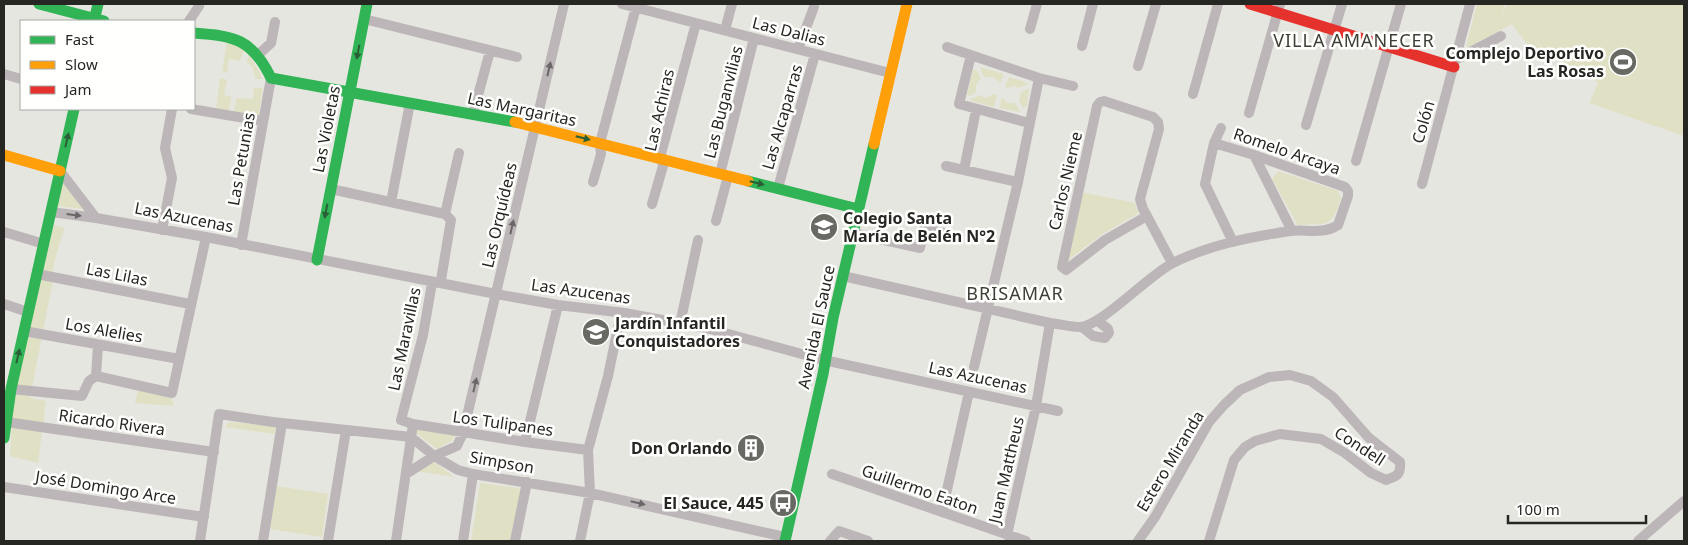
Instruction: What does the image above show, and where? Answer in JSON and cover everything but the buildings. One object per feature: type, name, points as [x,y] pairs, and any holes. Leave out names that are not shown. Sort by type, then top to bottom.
[{"type":"street","points":[[39,4],[94,20]]},
{"type":"street","points":[[97,20],[98,4]]},
{"type":"street","name":"Las Violetas","points":[[317,260],[367,4]]},
{"type":"street","name":"Las Orquídeas","points":[[463,433],[564,4]]},
{"type":"street","name":"Las Dalias","points":[[622,4],[641,7],[890,73]]},
{"type":"street","points":[[725,30],[732,4]]},
{"type":"street","name":"Avenida El Sauce","points":[[785,539],[823,374],[824,360],[858,208],[907,4]]},
{"type":"street","points":[[1030,29],[1037,4]]},
{"type":"street","points":[[1082,46],[1094,4]]},
{"type":"street","points":[[1138,66],[1156,4]]},
{"type":"street","points":[[1193,94],[1218,4]]},
{"type":"street","points":[[1250,4],[1279,8],[1335,30],[1455,63],[1501,36]]},
{"type":"street","points":[[1306,125],[1342,4]]},
{"type":"street","points":[[1356,161],[1401,4]]},
{"type":"street","name":"Colón","points":[[1422,184],[1470,4]]},
{"type":"street","points":[[190,20],[199,6]]},
{"type":"street","points":[[593,182],[601,154],[600,143],[641,7]]},
{"type":"street","name":"Las Alcaparras","points":[[798,49],[814,7]]},
{"type":"street","points":[[1249,112],[1279,8]]},
{"type":"street","points":[[364,19],[517,57]]},
{"type":"street","points":[[258,55],[271,43],[275,22]]},
{"type":"street","name":"Las Achiras","points":[[652,204],[662,166],[661,154],[696,23]]},
{"type":"street","points":[[195,33],[233,37],[246,44],[258,55],[271,78]]},
{"type":"street","name":"Las Buganvilias","points":[[716,221],[724,175],[754,38]]},
{"type":"street","points":[[947,47],[1039,78],[1073,86]]},
{"type":"street","points":[[473,114],[490,51]]},
{"type":"street","name":"Las Alcaparras","points":[[778,188],[815,54]]},
{"type":"street","points":[[971,55],[959,104],[1029,123]]},
{"type":"street","points":[[4,74],[20,79]]},
{"type":"street","name":"Las Margaritas","points":[[271,78],[503,119],[858,208]]},
{"type":"street","name":"Las Petunias","points":[[241,245],[271,78]]},
{"type":"street","points":[[974,368],[1018,182],[1039,78]]},
{"type":"street","name":"Carlos Nieme","points":[[1104,101],[1153,117],[1158,122],[1159,129],[1140,196],[1143,209],[1148,216],[1105,240],[1066,270],[1062,267],[1097,106],[1100,102],[1104,101]]},
{"type":"street","points":[[391,202],[410,103]]},
{"type":"street","points":[[4,438],[9,382],[24,331],[74,110]]},
{"type":"street","points":[[162,230],[172,178],[165,148],[172,110]]},
{"type":"street","points":[[195,110],[262,121]]},
{"type":"street","points":[[964,170],[976,110]]},
{"type":"street","points":[[1221,128],[1214,143],[1204,184],[1233,242]]},
{"type":"street","name":"Romelo Arcaya","points":[[1214,143],[1345,187],[1348,191],[1348,196],[1338,225],[1326,231],[1292,231]]},
{"type":"street","name":"Las Maravillas","points":[[413,424],[401,420],[422,335],[432,283],[441,280],[451,220],[445,214],[459,153]]},
{"type":"street","points":[[4,155],[60,171],[96,218]]},
{"type":"street","points":[[1082,328],[1098,321],[1172,263],[1233,242],[1292,231],[1254,155]]},
{"type":"street","points":[[946,166],[1018,182]]},
{"type":"street","points":[[330,189],[445,214]]},
{"type":"street","name":"Las Azucenas","points":[[51,212],[206,237],[432,283],[558,305],[621,313],[710,328],[824,360],[1058,411]]},
{"type":"street","points":[[1148,216],[1172,263]]},
{"type":"street","points":[[853,233],[920,248],[924,229],[942,233]]},
{"type":"street","points":[[4,232],[44,244]]},
{"type":"street","points":[[9,382],[82,396],[89,381],[96,376],[172,393],[206,237]]},
{"type":"street","points":[[680,324],[698,240]]},
{"type":"street","name":"Las Lilas","points":[[37,274],[190,304]]},
{"type":"street","points":[[843,276],[1050,323],[1082,328],[1093,336],[1105,338],[1109,333],[1108,329],[1098,321]]},
{"type":"street","points":[[4,304],[28,312]]},
{"type":"street","points":[[525,442],[558,305]]},
{"type":"street","points":[[580,541],[590,492],[588,450],[608,376],[621,313]]},
{"type":"street","name":"Juan Mattheus","points":[[1007,534],[1036,406],[1050,323]]},
{"type":"street","name":"Los Alelies","points":[[24,331],[179,359]]},
{"type":"street","points":[[96,376],[98,345]]},
{"type":"street","name":"Estero Miranda","points":[[1138,541],[1155,517],[1208,422],[1240,390],[1269,377],[1290,375],[1311,381],[1333,397],[1369,438],[1400,462]]},
{"type":"street","points":[[942,512],[969,392]]},
{"type":"street","points":[[200,541],[219,414],[282,423],[411,436]]},
{"type":"street","name":"Ricardo Rivera","points":[[6,422],[214,452]]},
{"type":"street","points":[[263,541],[282,423]]},
{"type":"street","points":[[396,541],[413,424]]},
{"type":"street","name":"Los Tulipanes","points":[[413,424],[463,433],[588,450]]},
{"type":"street","points":[[328,541],[346,430]]},
{"type":"street","points":[[406,474],[434,456],[457,446],[463,433]]},
{"type":"street","name":"Condell","points":[[1208,541],[1234,460],[1245,447],[1255,441],[1280,434],[1321,439],[1345,453],[1371,473],[1386,480],[1399,475],[1401,472],[1400,462]]},
{"type":"street","name":"Simpson","points":[[411,436],[434,456],[458,470],[472,474],[590,492],[785,539]]},
{"type":"street","points":[[466,541],[472,474]]},
{"type":"street","name":"Guillermo Eaton","points":[[832,474],[1026,541]]},
{"type":"street","points":[[515,541],[527,482]]},
{"type":"street","name":"José Domingo Arce","points":[[4,487],[204,517]]},
{"type":"street","points":[[1638,541],[1683,506]]},
{"type":"street","points":[[830,541],[840,532],[868,541]]},
{"type":"green space","name":"Complejo Deportivo Las Rosas","points":[[1477,4],[1505,4],[1502,15],[1507,4],[1684,4],[1684,136],[1589,103],[1598,84],[1590,73],[1532,51],[1512,24],[1467,48]]},
{"type":"green space","points":[[227,41],[244,50],[240,61],[229,59],[227,73],[222,71]]},
{"type":"green space","points":[[249,55],[262,79],[255,79],[253,68],[247,62]]},
{"type":"green space","points":[[980,67],[1003,74],[1001,83],[993,77],[984,77]]},
{"type":"green space","points":[[973,69],[976,70],[981,78],[976,85],[976,92],[970,96],[967,95]]},
{"type":"green space","points":[[1009,77],[1028,84],[1019,88],[1014,86],[1007,88],[1005,87]]},
{"type":"green space","points":[[220,78],[227,80],[224,95],[232,97],[228,111],[216,109]]},
{"type":"green space","points":[[254,88],[263,88],[258,117],[233,112],[237,98],[253,99]]},
{"type":"green space","points":[[1029,88],[1027,106],[1023,108],[1019,100],[1021,92]]},
{"type":"green space","points":[[994,94],[997,95],[994,107],[971,101],[971,99],[979,95],[986,98]]},
{"type":"green space","points":[[1002,97],[1007,103],[1015,103],[1020,112],[999,108]]},
{"type":"green space","points":[[1278,171],[1338,191],[1341,198],[1331,220],[1322,224],[1298,225],[1272,179]]},
{"type":"green space","points":[[62,182],[83,209],[56,206]]},
{"type":"green space","points":[[1081,192],[1135,203],[1138,211],[1137,214],[1102,234],[1067,261]]},
{"type":"green space","points":[[54,225],[65,228],[54,263],[52,285],[30,398],[46,401],[38,463],[10,456],[14,391]]},
{"type":"green space","points":[[138,389],[170,394],[174,406],[135,403]]},
{"type":"green space","points":[[229,422],[276,426],[275,433],[226,427]]},
{"type":"green space","points":[[416,429],[457,434],[451,441],[437,449],[416,433]]},
{"type":"green space","points":[[431,463],[436,463],[454,477],[416,471]]},
{"type":"green space","points":[[480,483],[524,489],[513,541],[471,541]]},
{"type":"green space","points":[[276,486],[328,494],[322,537],[270,529]]},
{"type":"traffic: fast","points":[[39,4],[100,20]]},
{"type":"traffic: fast","points":[[94,20],[98,4]]},
{"type":"traffic: fast","points":[[317,260],[367,4]]},
{"type":"traffic: fast","points":[[195,33],[221,36],[241,42],[257,55],[271,78],[515,122]]},
{"type":"traffic: fast","points":[[4,438],[11,389],[74,110]]},
{"type":"traffic: fast","points":[[785,541],[823,374],[833,318],[874,144]]},
{"type":"traffic: fast","points":[[748,181],[858,209]]},
{"type":"traffic: slow","points":[[874,144],[907,4]]},
{"type":"traffic: slow","points":[[515,122],[748,181]]},
{"type":"traffic: slow","points":[[4,155],[60,171]]},
{"type":"traffic: jam","points":[[1250,4],[1454,67]]},
{"type":"place","name":"Complejo Deportivo Las Rosas","points":[[1623,62]]},
{"type":"place","name":"Colegio Santa María de Belén N°2","points":[[824,227]]},
{"type":"place","name":"Jardín Infantil Conquistadores","points":[[596,332]]},
{"type":"place","name":"Don Orlando","points":[[751,448]]},
{"type":"place","name":"El Sauce, 445","points":[[783,503]]},
{"type":"district","name":"VILLA AMANECER","points":[[1354,40]]},
{"type":"district","name":"BRISAMAR","points":[[1015,293]]}]
